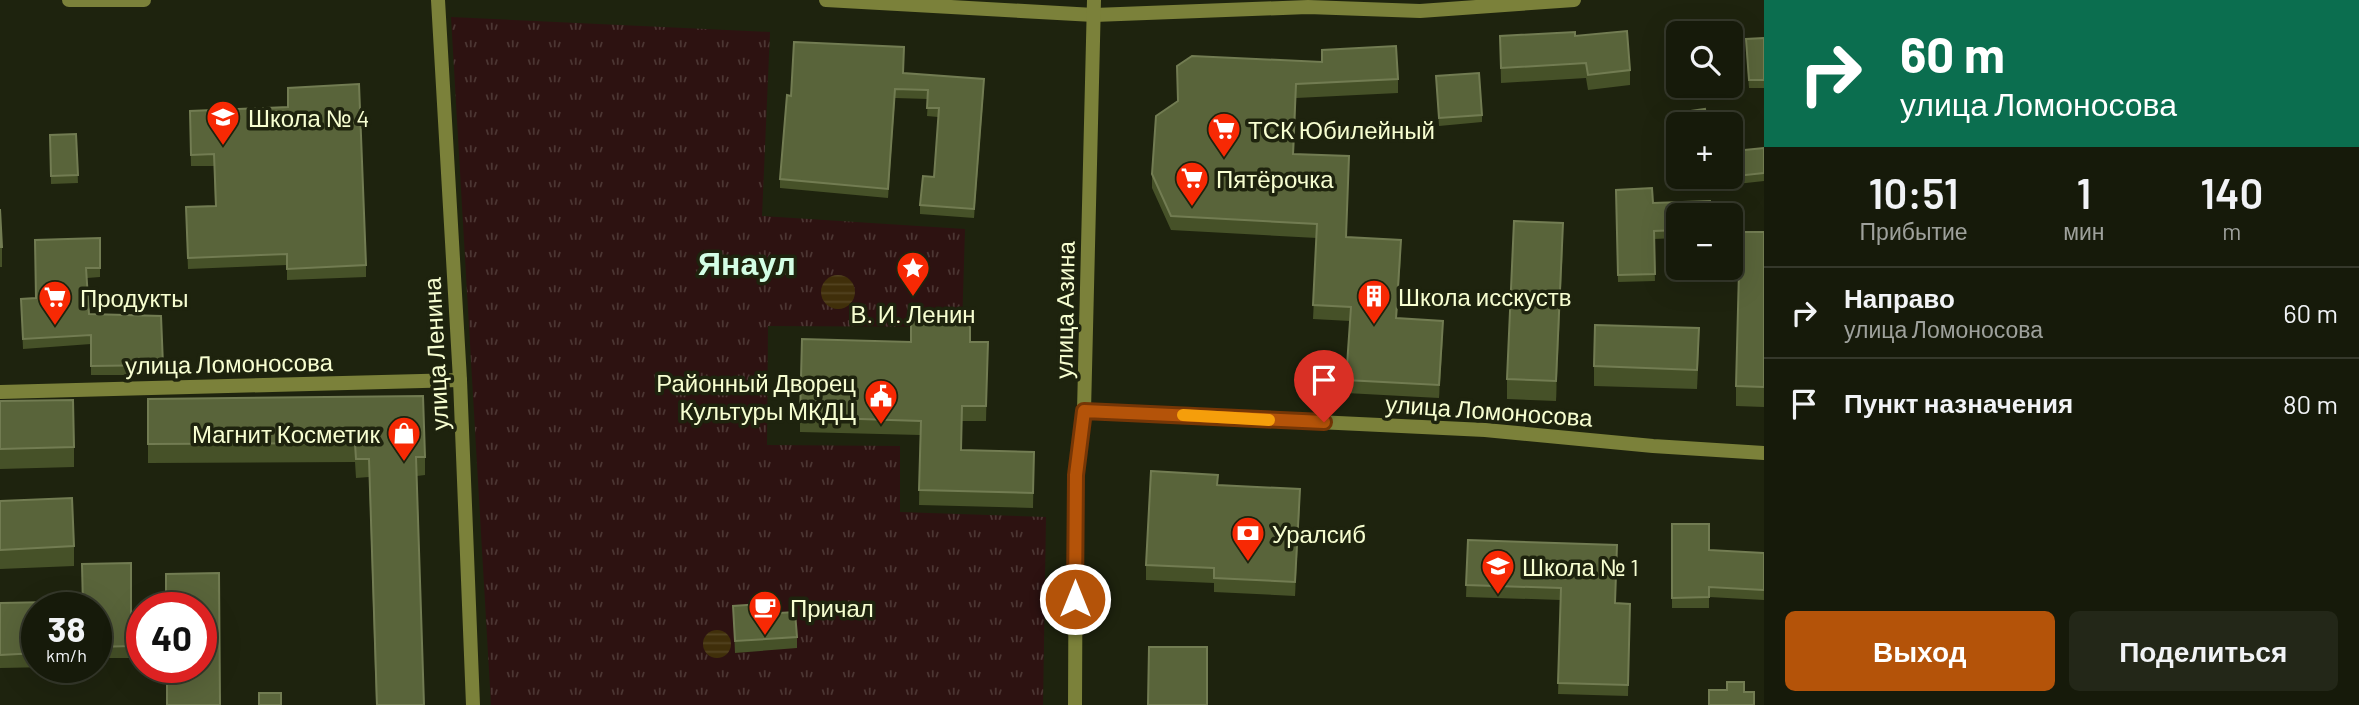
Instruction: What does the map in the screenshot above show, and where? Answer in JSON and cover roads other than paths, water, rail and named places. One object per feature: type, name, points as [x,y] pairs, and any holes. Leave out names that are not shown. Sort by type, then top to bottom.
[{"type":"street","points":[[68,0],[144,0]]},
{"type":"street","name":"улица Ленина","points":[[438,0],[460,380],[473,705]]},
{"type":"street","points":[[826,0],[1420,11],[1574,0]]},
{"type":"street","name":"улица Азина","points":[[1075,705],[1076,475],[1084,411],[1094,7]]},
{"type":"street","name":"улица Ломоносова","points":[[0,392],[460,380]]},
{"type":"street","name":"улица Ломоносова","points":[[1084,411],[1485,430],[1653,446],[1764,453]]},
{"type":"place","name":"Школа № 4","points":[[223,147]]},
{"type":"place","name":"ТСК Юбилейный","points":[[1224,159]]},
{"type":"place","name":"Пятёрочка","points":[[1192,208]]},
{"type":"place","name":"В. И. Ленин","points":[[913,298]]},
{"type":"place","name":"Школа исскуств","points":[[1374,326]]},
{"type":"place","name":"Продукты","points":[[55,327]]},
{"type":"place","name":"Районный Дворец Культуры МКДЦ","points":[[881,426]]},
{"type":"place","name":"Магнит Косметик","points":[[404,463]]},
{"type":"place","name":"Уралсиб","points":[[1248,563]]},
{"type":"place","name":"Школа № 1","points":[[1498,596]]},
{"type":"place","name":"Причал","points":[[765,637]]},
{"type":"district","name":"Янаул","points":[[747,262]]}]
